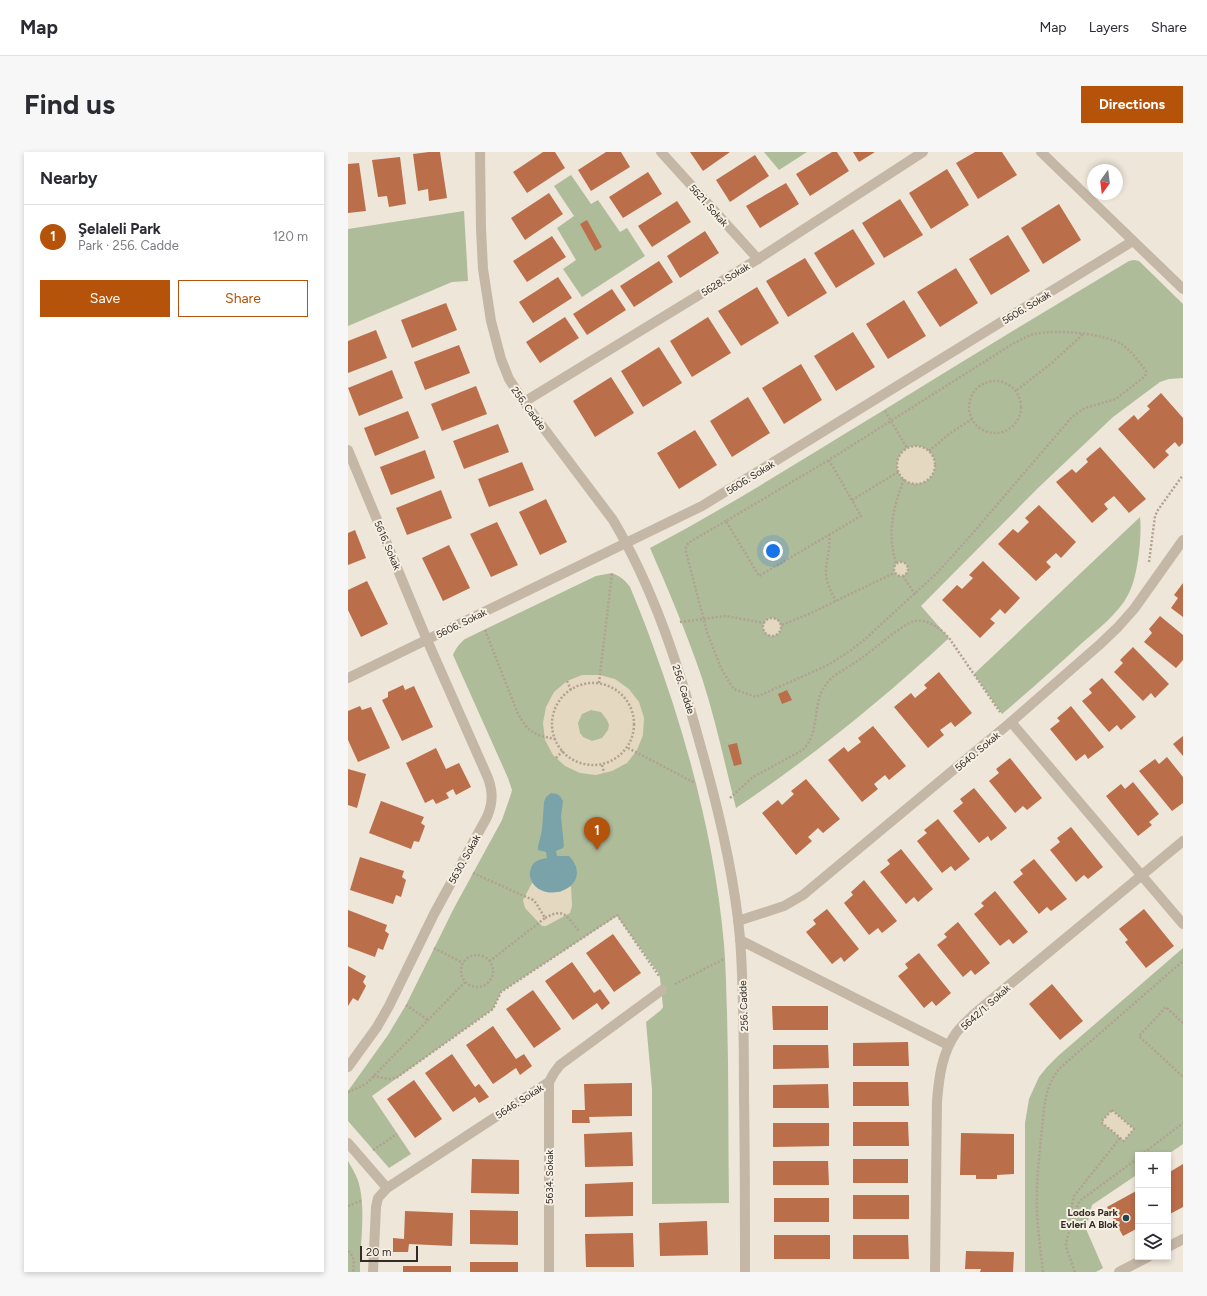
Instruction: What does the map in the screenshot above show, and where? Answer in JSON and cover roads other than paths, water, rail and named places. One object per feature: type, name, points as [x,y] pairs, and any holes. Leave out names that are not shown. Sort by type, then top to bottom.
[{"type":"street","name":"256. Cadde","points":[[480,152],[480,229],[483,269],[486,295],[500,359],[509,379],[524,402],[613,520],[627,544],[643,577],[688,698],[718,810],[732,876],[740,940],[744,1036],[745,1272]]},
{"type":"street","name":"5621. Sokak","points":[[661,152],[758,259]]},
{"type":"street","name":"5628. Sokak","points":[[524,402],[758,259],[923,152]]},
{"type":"street","points":[[1041,152],[1183,289]]},
{"type":"street","name":"5606. Sokak","points":[[348,678],[627,544],[729,491],[1133,241]]},
{"type":"street","name":"5616. Sokak","points":[[348,450],[427,640]]},
{"type":"street","name":"5640. Sokak","points":[[738,921],[784,906],[803,895],[1010,723],[1118,627],[1149,590],[1183,540]]},
{"type":"street","name":"5630. Sokak","points":[[348,1067],[377,1027],[389,1006],[441,901],[486,817],[492,802],[491,786],[427,640]]},
{"type":"street","points":[[1010,723],[1183,924]]},
{"type":"street","name":"5642/1. Sokak","points":[[935,1272],[937,1101],[939,1079],[948,1045],[957,1032],[980,1009],[1183,841]]},
{"type":"street","points":[[740,940],[948,1045]]},
{"type":"street","name":"5646. Sokak","points":[[387,1188],[549,1082],[560,1065],[662,990]]},
{"type":"street","name":"5634. Sokak","points":[[549,1082],[549,1272]]},
{"type":"street","points":[[348,1143],[387,1188],[378,1198],[376,1207],[373,1272]]},
{"type":"street","points":[[1171,1245],[1183,1239]]},
{"type":"street","points":[[1119,1272],[1142,1260]]},
{"type":"water","points":[[551,793],[560,796],[563,801],[561,817],[564,846],[556,851],[557,856],[569,856],[575,865],[577,874],[574,882],[568,888],[552,893],[543,891],[535,886],[530,874],[534,863],[538,860],[547,858],[546,852],[538,850],[538,847],[542,830],[544,802],[546,797]]},
{"type":"place","name":"Şelaleli Park","points":[[597,850]]},
{"type":"place","name":"Lodos Park Evleri A Blok","points":[[1126,1218]]}]
